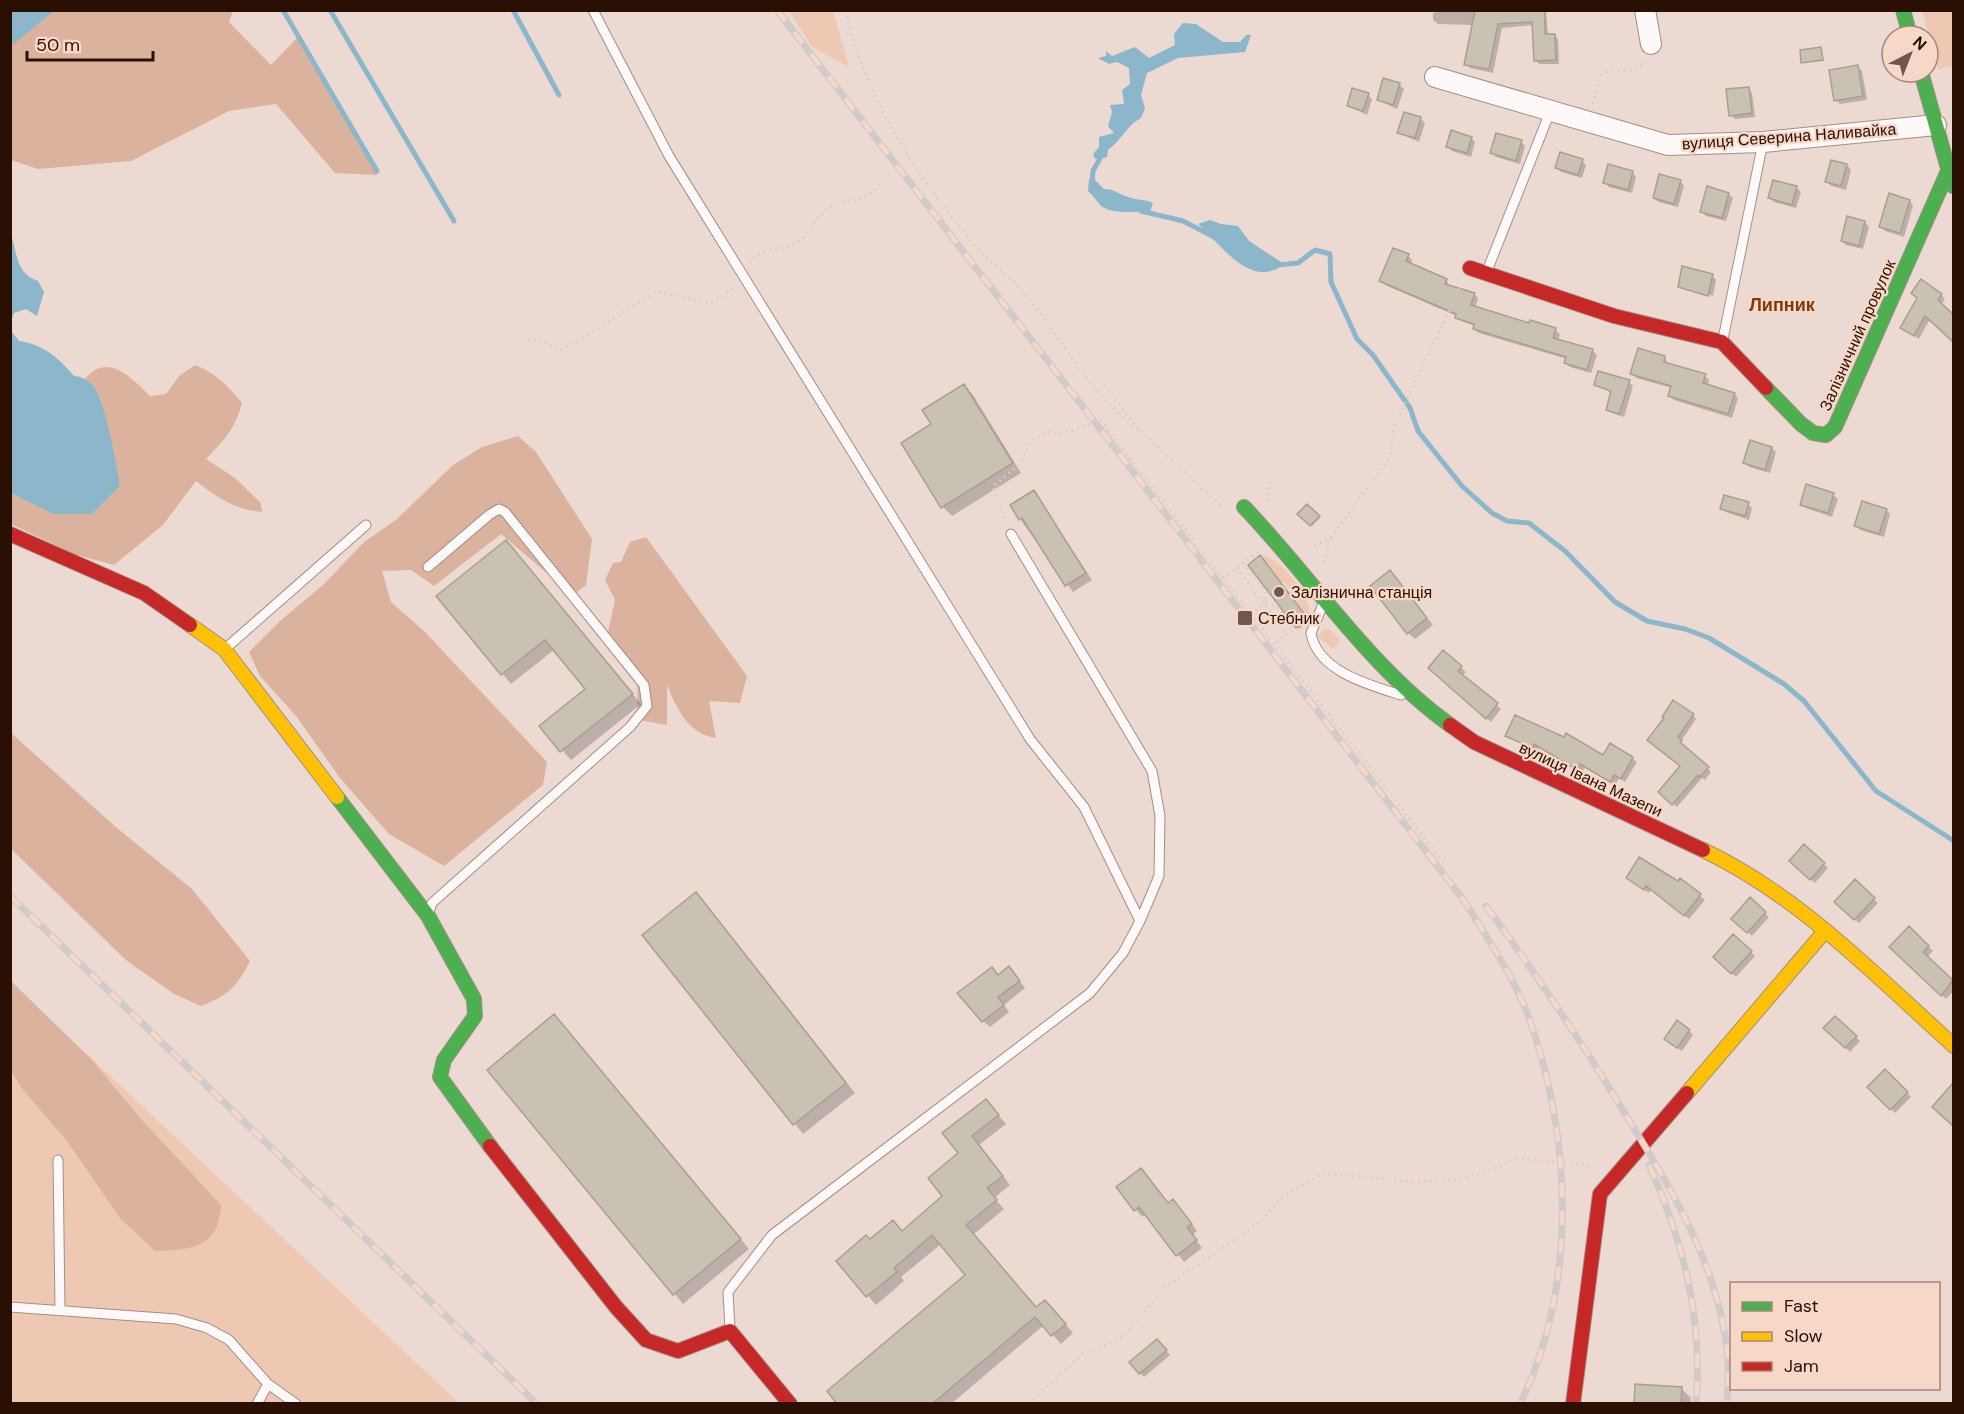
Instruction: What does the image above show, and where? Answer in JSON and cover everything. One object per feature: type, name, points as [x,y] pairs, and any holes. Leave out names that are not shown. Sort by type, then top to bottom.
[{"type":"street","points":[[1646,10],[1652,44]]},
{"type":"street","name":"вулиця Северина Наливайка","points":[[1436,77],[1668,145],[1763,142],[1936,125]]},
{"type":"street","points":[[1924,84],[1953,186]]},
{"type":"street","name":"Залізничний провулок","points":[[1722,342],[1801,424],[1813,433],[1826,435],[1835,427],[1948,171]]},
{"type":"street","points":[[1470,268],[1487,271],[1614,316],[1722,342]]},
{"type":"street","name":"вулиця Івана Мазепи","points":[[1244,507],[1325,600],[1418,700],[1449,726],[1474,742],[1716,856],[1765,884],[1803,910],[1953,1046]]},
{"type":"street","points":[[10,534],[144,593],[224,650],[428,916],[474,999],[475,1016],[444,1060],[440,1077],[458,1103],[616,1307],[646,1340],[678,1351],[730,1331],[790,1404]]},
{"type":"street","points":[[1573,1404],[1597,1203],[1600,1194],[1825,931]]},
{"type":"lane","points":[[592,10],[669,156],[1030,739],[1084,807],[1140,921]]},
{"type":"lane","points":[[1487,271],[1550,112]]},
{"type":"lane","points":[[1722,342],[1763,142]]},
{"type":"lane","points":[[428,567],[489,515],[499,509],[505,512],[644,685],[647,706],[630,727],[432,903],[428,916]]},
{"type":"lane","points":[[224,650],[366,525]]},
{"type":"lane","points":[[730,1331],[728,1292],[772,1235],[1090,993],[1123,953],[1140,921],[1159,876],[1160,816],[1152,771],[1011,534]]},
{"type":"lane","points":[[1325,600],[1311,633],[1319,653],[1329,663],[1369,685],[1418,700]]},
{"type":"lane","points":[[58,1160],[60,1310]]},
{"type":"lane","points":[[10,1307],[176,1319],[207,1328],[228,1340],[268,1384],[296,1404]]},
{"type":"lane","points":[[257,1404],[268,1384]]},
{"type":"path","points":[[846,10],[865,73],[888,122],[922,174],[974,245],[1023,291],[1080,371],[1113,410],[1140,430],[1230,513]]},
{"type":"path","points":[[1589,123],[1600,76],[1606,72],[1639,69],[1648,60],[1652,44]]},
{"type":"path","points":[[528,340],[541,340],[559,350],[578,341],[657,291],[710,303],[723,297],[743,274],[753,258],[764,252],[794,244],[806,237],[816,220],[831,207],[869,197],[881,184]]},
{"type":"path","points":[[1288,556],[1331,537],[1390,457],[1394,426],[1470,268]]},
{"type":"path","points":[[1104,385],[1140,430]]},
{"type":"path","points":[[1011,534],[993,487],[1020,464],[1031,441],[1049,432],[1057,435],[1101,421],[1444,863]]},
{"type":"path","points":[[1223,578],[1258,552]]},
{"type":"path","points":[[1244,562],[1266,592],[1264,604]]},
{"type":"path","points":[[1236,568],[1286,634]]},
{"type":"path","points":[[1248,583],[1255,577]]},
{"type":"path","points":[[1251,614],[1270,599]]},
{"type":"path","points":[[1264,604],[1276,606],[1294,628],[1274,644]]},
{"type":"path","points":[[1277,622],[1284,616]]},
{"type":"path","points":[[1030,1404],[1082,1354],[1120,1340],[1164,1288],[1262,1221],[1281,1198],[1323,1173],[1413,1182],[1461,1179],[1501,1166],[1517,1158],[1590,1164],[1616,1176]]},
{"type":"shaded area","points":[[54,11],[233,11],[229,22],[271,65],[297,38],[377,175],[335,173],[276,104],[229,111],[131,161],[38,169],[11,160],[10,46]]},
{"type":"shaded area","points":[[789,11],[833,11],[849,67],[812,47]]},
{"type":"shaded area","points":[[1922,11],[1953,11],[1953,66],[1940,69],[1940,24],[1926,24]]},
{"type":"shaded area","points":[[195,365],[221,381],[242,403],[236,421],[228,434],[206,459],[235,478],[261,503],[262,512],[244,509],[227,502],[196,481],[163,525],[114,565],[74,554],[11,524],[10,493],[31,501],[92,514],[120,486],[94,387],[85,379],[93,371],[102,367],[119,370],[150,396],[166,394],[179,376]]},
{"type":"shaded area","points":[[518,436],[536,452],[592,539],[586,585],[573,595],[501,534],[434,586],[411,570],[382,571],[391,602],[425,632],[547,762],[543,785],[444,866],[389,834],[340,778],[296,716],[260,676],[249,652],[280,621],[324,584],[364,542],[396,520],[453,465],[482,447]]},
{"type":"shaded area","points":[[646,537],[747,676],[740,703],[709,701],[716,738],[706,736],[691,726],[675,703],[667,685],[667,725],[638,720],[637,668],[607,637],[615,600],[605,580],[613,563],[621,562],[630,542]]},
{"type":"shaded area","points":[[1260,555],[1277,563],[1294,580],[1307,601],[1309,619],[1289,593],[1291,591],[1284,582],[1281,583]]},
{"type":"shaded area","points":[[1329,629],[1339,638],[1339,643],[1333,649],[1318,637],[1322,630]]},
{"type":"shaded area","points":[[11,733],[117,828],[192,889],[250,961],[241,978],[230,990],[201,1006],[174,994],[126,960],[11,849]]},
{"type":"shaded area","points":[[10,980],[93,1061],[140,1118],[221,1205],[215,1230],[201,1244],[155,1251],[120,1218],[67,1141],[23,1090],[11,1071]]},
{"type":"shaded area","points":[[11,983],[459,1403],[11,1403]]},
{"type":"water","points":[[11,10],[54,10],[54,11],[11,46]]},
{"type":"water","points":[[1183,23],[1196,24],[1223,42],[1240,42],[1246,35],[1251,35],[1245,52],[1178,58],[1147,73],[1141,95],[1145,108],[1141,118],[1131,125],[1108,150],[1107,157],[1095,159],[1093,154],[1099,147],[1099,137],[1114,133],[1108,126],[1112,112],[1110,105],[1124,104],[1122,90],[1130,84],[1129,68],[1117,62],[1109,64],[1098,58],[1106,56],[1106,51],[1112,56],[1135,47],[1149,58],[1175,45],[1174,34]]},
{"type":"water","points":[[1089,179],[1095,180],[1104,189],[1153,203],[1150,212],[1119,212],[1106,209],[1088,191]]},
{"type":"water","points":[[1210,220],[1238,226],[1249,241],[1284,264],[1272,271],[1260,272],[1237,262],[1198,224]]},
{"type":"water","points":[[10,231],[21,267],[30,278],[38,281],[44,292],[37,316],[26,309],[14,313],[11,321]]},
{"type":"water","points":[[11,331],[19,341],[43,349],[62,363],[74,376],[87,380],[98,395],[110,435],[120,486],[92,514],[54,514],[11,493]]},
{"type":"building","points":[[1475,10],[1545,10],[1545,34],[1555,34],[1556,60],[1534,61],[1532,22],[1498,24],[1489,69],[1464,65]]},
{"type":"building","points":[[1821,47],[1823,60],[1801,63],[1800,50]]},
{"type":"building","points":[[1858,65],[1863,96],[1834,101],[1829,70]]},
{"type":"building","points":[[1383,78],[1400,83],[1393,105],[1377,100]]},
{"type":"building","points":[[1749,87],[1752,113],[1729,116],[1726,89]]},
{"type":"building","points":[[1352,88],[1369,93],[1363,111],[1347,106]]},
{"type":"building","points":[[1404,112],[1421,117],[1415,138],[1397,133]]},
{"type":"building","points":[[1451,130],[1472,137],[1467,153],[1446,147]]},
{"type":"building","points":[[1496,133],[1522,140],[1516,161],[1490,153]]},
{"type":"building","points":[[1560,152],[1583,159],[1578,175],[1555,168]]},
{"type":"building","points":[[1831,160],[1847,164],[1841,186],[1825,182]]},
{"type":"building","points":[[1608,164],[1633,171],[1628,190],[1603,183]]},
{"type":"building","points":[[1659,174],[1681,180],[1674,204],[1653,198]]},
{"type":"building","points":[[1773,180],[1797,186],[1792,205],[1768,198]]},
{"type":"building","points":[[1707,186],[1729,193],[1722,218],[1700,212]]},
{"type":"building","points":[[1889,193],[1910,200],[1900,233],[1879,227]]},
{"type":"building","points":[[1847,216],[1865,221],[1859,246],[1841,241]]},
{"type":"building","points":[[1393,248],[1409,254],[1406,261],[1447,279],[1445,284],[1475,293],[1471,305],[1529,323],[1530,320],[1556,328],[1553,338],[1593,349],[1587,370],[1564,363],[1566,357],[1473,329],[1474,324],[1455,318],[1456,314],[1379,281]]},
{"type":"building","points":[[1682,266],[1713,274],[1708,296],[1678,287]]},
{"type":"building","points":[[1921,279],[1942,294],[1938,300],[1953,314],[1953,342],[1925,316],[1914,336],[1900,328],[1917,298],[1911,293]]},
{"type":"building","points":[[1638,348],[1665,356],[1664,362],[1706,374],[1703,383],[1735,393],[1728,414],[1668,396],[1671,386],[1630,374]]},
{"type":"building","points":[[1598,371],[1630,380],[1619,414],[1606,410],[1611,391],[1594,385]]},
{"type":"building","points":[[964,384],[1013,463],[941,508],[901,443],[931,424],[922,410]]},
{"type":"building","points":[[1750,440],[1772,447],[1765,470],[1743,463]]},
{"type":"building","points":[[1806,484],[1834,493],[1828,513],[1800,505]]},
{"type":"building","points":[[1034,490],[1086,573],[1065,586],[1022,518],[1019,520],[1010,505]]},
{"type":"building","points":[[1724,495],[1749,502],[1745,516],[1720,509]]},
{"type":"building","points":[[1862,501],[1887,509],[1879,534],[1854,526]]},
{"type":"building","points":[[1307,504],[1320,516],[1310,526],[1297,514]]},
{"type":"building","points":[[506,540],[633,694],[560,752],[539,726],[585,689],[545,640],[501,675],[436,596]]},
{"type":"building","name":"Залізнична станція","points":[[1260,555],[1308,619],[1296,628],[1248,565]]},
{"type":"building","points":[[1390,570],[1427,618],[1407,634],[1370,586]]},
{"type":"building","points":[[1443,650],[1462,666],[1458,671],[1498,703],[1486,719],[1428,668]]},
{"type":"building","points":[[1673,700],[1694,714],[1678,737],[1682,740],[1680,742],[1709,767],[1700,777],[1698,775],[1672,805],[1658,792],[1680,766],[1647,740],[1664,718],[1662,717]]},
{"type":"building","points":[[1515,715],[1564,737],[1566,733],[1603,755],[1610,743],[1633,757],[1621,779],[1614,775],[1610,782],[1580,764],[1577,770],[1534,744],[1533,748],[1505,736]]},
{"type":"building","points":[[1804,844],[1825,863],[1810,880],[1789,861]]},
{"type":"building","points":[[1639,857],[1678,881],[1680,878],[1701,894],[1684,916],[1646,886],[1644,890],[1626,878]]},
{"type":"building","points":[[1855,879],[1875,898],[1854,920],[1834,902]]},
{"type":"building","points":[[696,892],[846,1083],[793,1125],[642,935]]},
{"type":"building","points":[[1750,897],[1766,912],[1747,933],[1731,919]]},
{"type":"building","points":[[1909,926],[1929,946],[1923,952],[1953,980],[1941,996],[1889,947]]},
{"type":"building","points":[[1733,934],[1752,951],[1731,974],[1713,957]]},
{"type":"building","points":[[1009,966],[1020,981],[998,997],[1004,1005],[982,1022],[957,993],[992,967],[998,975]]},
{"type":"building","points":[[554,1014],[741,1239],[673,1295],[487,1070]]},
{"type":"building","points":[[1835,1016],[1857,1036],[1845,1048],[1823,1028]]},
{"type":"building","points":[[1677,1020],[1690,1030],[1677,1048],[1664,1039]]},
{"type":"building","points":[[1885,1069],[1908,1092],[1890,1110],[1867,1087]]},
{"type":"building","points":[[1953,1083],[1953,1126],[1932,1107]]},
{"type":"building","points":[[986,1099],[999,1115],[972,1136],[1003,1176],[987,1188],[997,1200],[966,1225],[1036,1307],[1045,1300],[1066,1324],[1051,1336],[1035,1317],[932,1404],[837,1404],[827,1391],[965,1275],[932,1235],[894,1268],[897,1272],[866,1297],[836,1261],[866,1235],[870,1239],[893,1220],[902,1231],[942,1196],[928,1178],[958,1153],[942,1133]]},
{"type":"building","points":[[1141,1168],[1168,1203],[1173,1199],[1192,1224],[1187,1227],[1197,1240],[1176,1256],[1139,1207],[1134,1211],[1116,1187]]},
{"type":"building","points":[[1157,1339],[1167,1350],[1139,1374],[1129,1362]]},
{"type":"building","points":[[1635,1384],[1682,1387],[1681,1404],[1634,1404]]},
{"type":"waterway","points":[[283,10],[377,171]]},
{"type":"waterway","points":[[330,10],[454,221]]},
{"type":"waterway","points":[[513,10],[559,95]]},
{"type":"waterway","points":[[1092,185],[1093,171],[1103,153]]},
{"type":"waterway","points":[[1141,211],[1183,221],[1216,238]]},
{"type":"waterway","points":[[1277,265],[1298,263],[1315,250],[1330,254],[1331,282],[1357,339],[1373,355],[1410,408],[1418,431],[1462,486],[1492,513],[1507,521],[1529,523],[1565,551],[1615,602],[1647,621],[1685,629],[1709,638],[1784,684],[1804,701],[1876,791],[1954,841]]},
{"type":"railway","points":[[777,10],[1465,902],[1508,973],[1529,1018],[1554,1113],[1560,1162],[1562,1212],[1560,1262],[1552,1311],[1539,1358],[1520,1404]]},
{"type":"railway","points":[[10,896],[537,1404]]},
{"type":"railway","points":[[1486,906],[1598,1070],[1651,1156],[1686,1220],[1701,1253],[1723,1322],[1728,1358],[1727,1404]]},
{"type":"railway","points":[[1649,1165],[1672,1223],[1688,1282],[1697,1342],[1696,1404]]},
{"type":"traffic: fast","points":[[1903,10],[1907,24]]},
{"type":"traffic: fast","points":[[1924,84],[1953,186]]},
{"type":"traffic: fast","points":[[1766,388],[1813,433],[1826,435],[1835,427],[1948,171]]},
{"type":"traffic: fast","points":[[1244,507],[1367,649],[1421,702],[1450,725]]},
{"type":"traffic: fast","points":[[337,797],[428,916],[474,999],[475,1016],[444,1060],[440,1077],[490,1146]]},
{"type":"traffic: slow","points":[[190,625],[224,649],[337,797]]},
{"type":"traffic: slow","points":[[1703,850],[1772,890],[1804,914],[1865,965],[1954,1046]]},
{"type":"traffic: slow","points":[[1687,1093],[1825,931]]},
{"type":"traffic: jam","points":[[1470,268],[1614,316],[1722,342],[1766,388]]},
{"type":"traffic: jam","points":[[10,534],[144,593],[190,625]]},
{"type":"traffic: jam","points":[[1450,725],[1474,742],[1703,850]]},
{"type":"traffic: jam","points":[[1573,1404],[1600,1194],[1687,1093]]},
{"type":"traffic: jam","points":[[490,1146],[616,1307],[646,1340],[678,1351],[730,1331],[790,1404]]},
{"type":"place","name":"Залізнична станція","points":[[1279,592]]},
{"type":"place","name":"Стебник","points":[[1245,618]]},
{"type":"district","name":"Липник","points":[[1782,305]]}]
